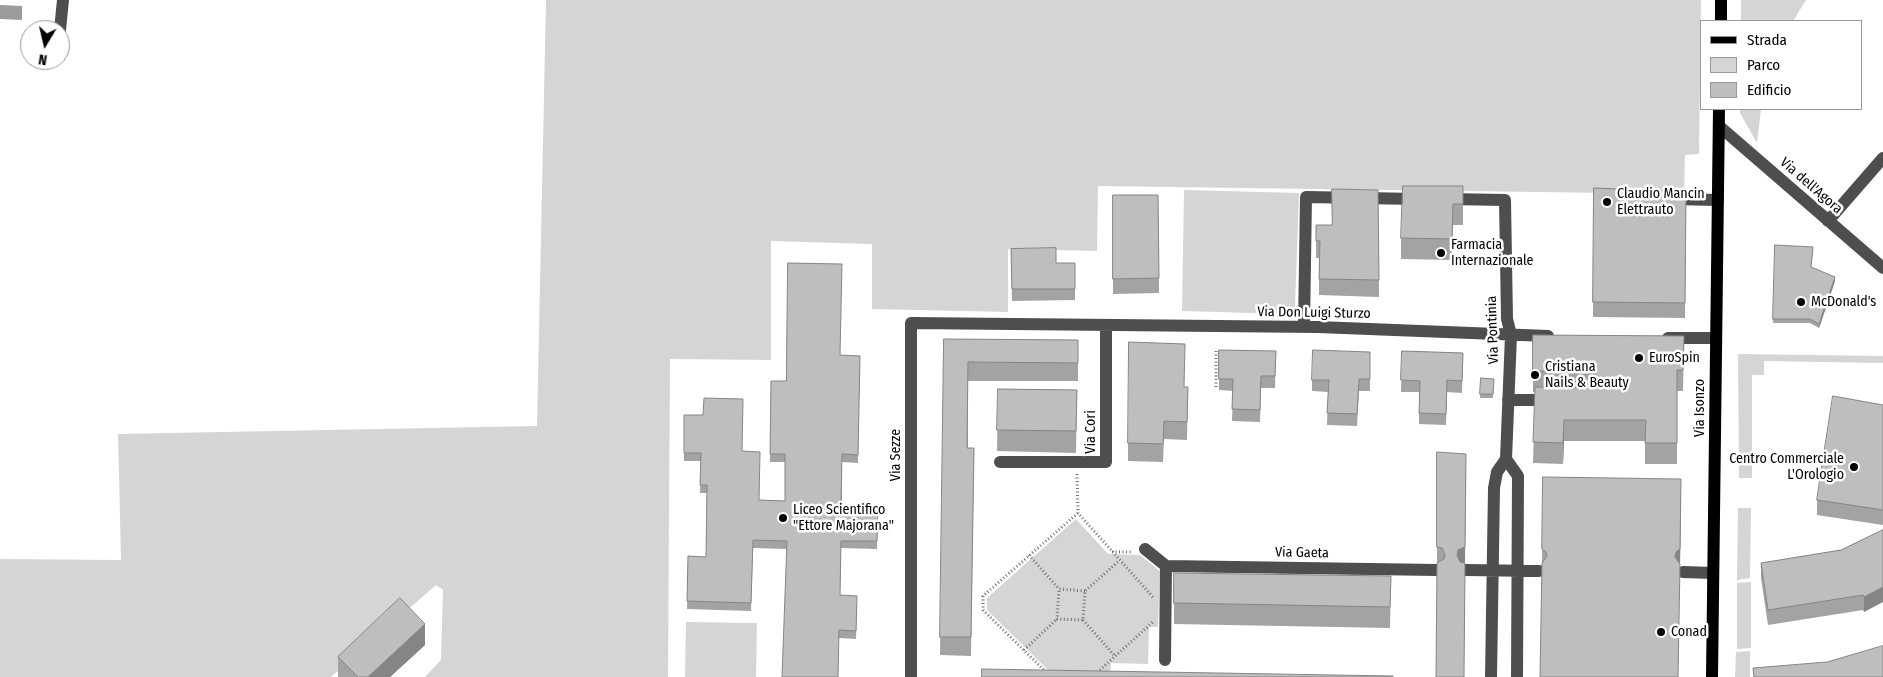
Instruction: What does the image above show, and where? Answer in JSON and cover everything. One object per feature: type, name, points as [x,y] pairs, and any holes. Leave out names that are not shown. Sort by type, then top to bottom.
[{"type":"main road","points":[[1721,0],[1721,20]]},
{"type":"main road","name":"Via Isonzo","points":[[1712,677],[1719,110]]},
{"type":"street","points":[[61,20],[63,0]]},
{"type":"street","name":"Via dell'Agora","points":[[1719,126],[1883,268]]},
{"type":"street","points":[[1828,221],[1883,158]]},
{"type":"street","name":"Via Pontinia","points":[[1304,327],[1306,197],[1505,200],[1507,319],[1511,336],[1506,459],[1497,472],[1494,488],[1491,677]]},
{"type":"street","points":[[1655,198],[1718,200]]},
{"type":"street","name":"Via Don Luigi Sturzo","points":[[912,323],[1304,327],[1511,336],[1561,336]]},
{"type":"street","name":"Via Sezze","points":[[911,677],[912,323]]},
{"type":"street","name":"Via Cori","points":[[1000,462],[1106,462],[1106,325]]},
{"type":"street","points":[[1650,337],[1716,338]]},
{"type":"street","points":[[1508,400],[1563,400]]},
{"type":"street","points":[[1506,459],[1518,476],[1517,677]]},
{"type":"street","points":[[1145,548],[1166,566],[1165,660]]},
{"type":"street","name":"Via Gaeta","points":[[1166,566],[1437,570]]},
{"type":"street","points":[[1465,570],[1539,571]]},
{"type":"street","points":[[1683,572],[1713,573]]},
{"type":"path","points":[[1216,351],[1216,389]]},
{"type":"path","points":[[1078,462],[1078,513],[1166,610],[1092,677]]},
{"type":"path","points":[[1051,677],[982,610],[982,596],[1078,513]]},
{"type":"path","points":[[1029,555],[1059,589],[1085,591]]},
{"type":"path","points":[[1115,656],[1083,620],[1085,591],[1119,560]]},
{"type":"path","points":[[1024,650],[1057,619],[1059,589]]},
{"type":"path","points":[[1057,619],[1083,620]]},
{"type":"path","points":[[1039,673],[1043,670]]},
{"type":"green space","points":[[546,0],[1701,0],[1699,154],[1685,155],[1684,194],[1098,186],[1097,251],[1008,249],[1008,312],[872,309],[872,244],[771,241],[771,360],[670,359],[668,677],[425,677],[441,660],[443,590],[436,585],[331,677],[0,677],[0,559],[121,560],[118,434],[537,426]]},
{"type":"green space","points":[[1741,0],[1806,0],[1794,20],[1741,20]]},
{"type":"green space","points":[[1740,110],[1761,110],[1757,143]]},
{"type":"green space","points":[[1184,190],[1299,193],[1295,307],[1288,314],[1182,311]]},
{"type":"green space","points":[[1738,354],[1883,356],[1883,363],[1764,361],[1764,375],[1752,375],[1752,478],[1739,478]]},
{"type":"green space","points":[[1738,508],[1751,508],[1750,578],[1737,580]]},
{"type":"green space","points":[[1076,519],[1108,554],[1140,555],[1160,571],[1158,627],[1149,627],[1148,664],[1111,663],[1110,677],[1055,677],[987,610],[987,598]]},
{"type":"green space","points":[[1751,582],[1751,648],[1737,649],[1737,583]]},
{"type":"green space","points":[[686,622],[757,623],[756,677],[685,677]]},
{"type":"green space","points":[[1750,651],[1750,677],[1735,677],[1736,652]]},
{"type":"shaded area","points":[[0,5],[22,6],[22,20],[0,19]]},
{"type":"building","points":[[1403,186],[1463,186],[1463,204],[1453,204],[1452,239],[1401,238]]},
{"type":"building","points":[[1594,188],[1686,192],[1685,303],[1593,302]]},
{"type":"building","points":[[1332,189],[1378,190],[1379,280],[1319,279],[1320,241],[1316,241],[1316,225],[1332,225]]},
{"type":"building","points":[[1113,195],[1158,195],[1159,278],[1113,279]]},
{"type":"building","name":"McDonald's","points":[[1775,245],[1813,247],[1811,267],[1835,277],[1819,324],[1810,319],[1773,319]]},
{"type":"building","points":[[1056,248],[1056,263],[1075,263],[1075,289],[1012,289],[1011,249]]},
{"type":"building","points":[[788,263],[842,264],[840,355],[860,356],[858,455],[842,454],[841,505],[878,505],[877,541],[841,541],[840,595],[857,596],[856,631],[839,630],[838,677],[782,677],[787,541],[753,540],[751,603],[687,601],[688,556],[706,557],[707,485],[700,485],[701,453],[684,453],[684,415],[703,415],[704,398],[743,399],[742,451],[760,452],[759,500],[785,501],[785,454],[770,454],[771,381],[786,381]]},
{"type":"building","points":[[1533,335],[1684,336],[1683,370],[1677,370],[1677,443],[1645,443],[1646,420],[1564,420],[1563,443],[1533,442],[1535,387],[1590,388],[1597,384],[1598,380],[1595,373],[1590,372],[1533,371]]},
{"type":"building","points":[[944,339],[1078,340],[1078,363],[968,362],[967,448],[974,448],[971,637],[940,637]]},
{"type":"building","points":[[1129,342],[1185,344],[1184,387],[1188,387],[1187,422],[1164,421],[1163,444],[1128,443]]},
{"type":"building","points":[[1219,350],[1276,351],[1275,376],[1261,376],[1260,410],[1232,409],[1233,379],[1219,379]]},
{"type":"building","points":[[1313,350],[1370,352],[1370,379],[1359,379],[1357,414],[1327,413],[1329,380],[1312,380]]},
{"type":"building","points":[[1402,351],[1463,353],[1462,381],[1447,380],[1446,414],[1419,413],[1420,381],[1401,380]]},
{"type":"building","points":[[1481,378],[1494,379],[1493,394],[1480,394]]},
{"type":"building","points":[[998,389],[1077,390],[1076,431],[997,430]]},
{"type":"building","name":"Centro Commerciale L'Orologio","points":[[1833,396],[1883,405],[1883,510],[1817,500]]},
{"type":"building","points":[[1437,452],[1466,454],[1465,547],[1458,550],[1457,555],[1460,562],[1465,563],[1464,677],[1436,677],[1437,563],[1444,559],[1445,555],[1442,548],[1437,547]]},
{"type":"building","points":[[1543,477],[1681,479],[1680,549],[1676,552],[1675,557],[1680,564],[1678,677],[1540,677],[1542,563],[1547,556],[1546,552],[1542,549]]},
{"type":"building","points":[[1883,530],[1883,587],[1864,597],[1863,595],[1768,610],[1761,563],[1841,550]]},
{"type":"building","points":[[1174,573],[1391,576],[1390,607],[1174,603]]},
{"type":"building","points":[[400,598],[425,624],[368,677],[358,677],[338,657]]},
{"type":"building","points":[[1883,646],[1883,677],[1754,677],[1753,668],[1827,662]]},
{"type":"building","points":[[982,669],[1393,676],[1393,677],[982,677]]},
{"type":"place","name":"Claudio Mancin Elettrauto","points":[[1607,202]]},
{"type":"place","name":"Farmacia Internazionale","points":[[1441,253]]},
{"type":"place","name":"McDonald's","points":[[1801,302]]},
{"type":"place","name":"EuroSpin","points":[[1639,358]]},
{"type":"place","name":"Cristiana Nails & Beauty","points":[[1535,375]]},
{"type":"place","name":"Centro Commerciale L'Orologio","points":[[1854,467]]},
{"type":"place","name":"Liceo Scientifico \"Ettore Majorana\"","points":[[783,518]]},
{"type":"place","name":"Conad","points":[[1661,632]]}]
